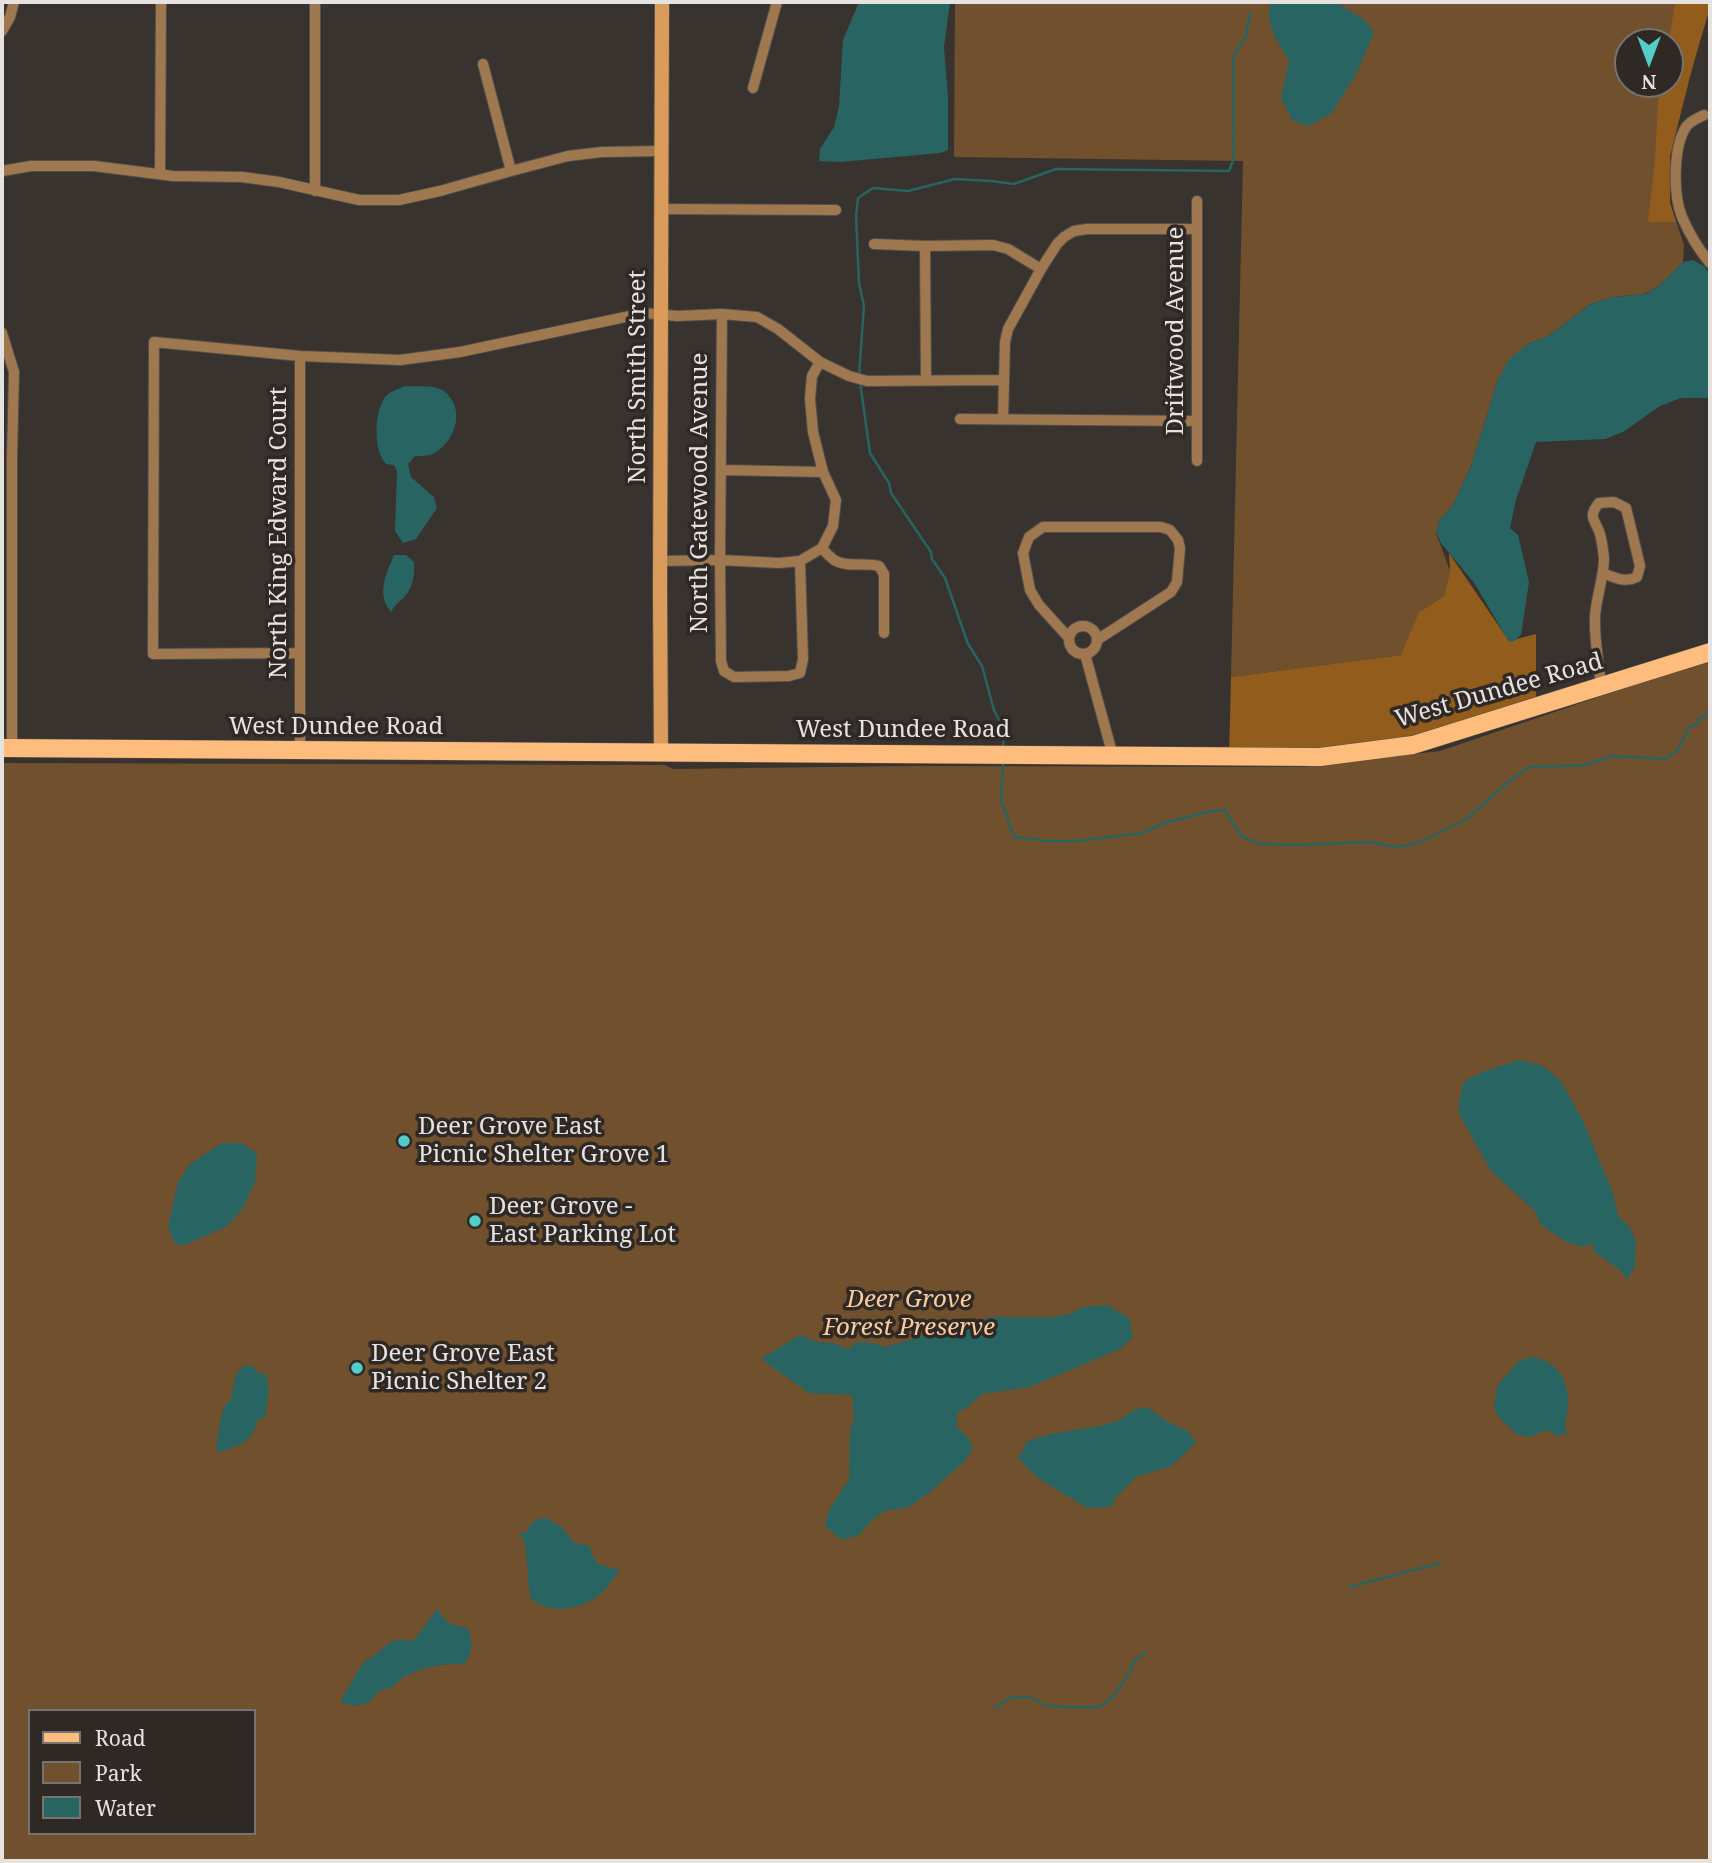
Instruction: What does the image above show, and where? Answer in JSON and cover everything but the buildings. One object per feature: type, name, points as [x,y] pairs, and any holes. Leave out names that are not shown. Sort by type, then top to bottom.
[{"type":"main road","name":"West Dundee Road","points":[[7,748],[1320,757],[1413,745],[1710,652]]},
{"type":"street","points":[[2,31],[14,2]]},
{"type":"street","points":[[160,174],[161,2]]},
{"type":"street","points":[[315,2],[315,191]]},
{"type":"street","name":"North Smith Street","points":[[661,753],[662,2]]},
{"type":"street","points":[[753,88],[777,2]]},
{"type":"street","points":[[482,64],[511,170]]},
{"type":"street","points":[[1704,115],[1688,124],[1678,144],[1675,178],[1681,215],[1701,253],[1710,263]]},
{"type":"street","points":[[2,171],[31,166],[110,167],[160,174],[242,177],[279,182],[359,200],[398,200],[568,156],[602,152],[662,151]]},
{"type":"street","name":"Driftwood Avenue","points":[[1196,201],[1197,461]]},
{"type":"street","points":[[661,209],[836,210]]},
{"type":"street","points":[[1003,419],[1005,342],[1008,329],[1041,269],[1064,237],[1074,231],[1087,229],[1197,229]]},
{"type":"street","points":[[874,244],[993,245],[1008,249],[1041,269]]},
{"type":"street","points":[[925,246],[926,380]]},
{"type":"street","points":[[300,653],[153,654],[154,342],[300,356],[382,360],[433,356],[644,313],[722,314],[757,317],[778,329],[820,362],[849,376],[867,381],[1004,380]]},
{"type":"street","name":"North Gatewood Avenue","points":[[722,314],[720,560],[721,661],[724,671],[734,677],[789,676],[800,673],[803,659],[800,561]]},
{"type":"street","points":[[2,333],[14,372],[7,456],[7,748]]},
{"type":"street","name":"North King Edward Court","points":[[300,356],[300,752]]},
{"type":"street","points":[[660,561],[779,563],[800,561],[822,548],[833,526],[836,500],[823,472],[813,432],[810,399],[812,376],[820,362]]},
{"type":"street","points":[[960,419],[1197,421]]},
{"type":"street","points":[[722,470],[823,472]]},
{"type":"street","points":[[1601,686],[1595,618],[1604,555],[1599,532],[1593,521],[1594,509],[1599,503],[1614,502],[1626,508],[1640,566],[1637,577],[1629,581],[1603,573]]},
{"type":"street","points":[[1069,638],[1039,605],[1030,590],[1023,553],[1029,537],[1043,527],[1161,527],[1170,530],[1178,540],[1180,548],[1177,582],[1171,592],[1097,640]]},
{"type":"street","points":[[822,548],[834,560],[847,564],[870,563],[879,566],[884,574],[884,633]]},
{"type":"street","points":[[1087,626],[1094,631],[1097,640],[1094,649],[1085,654],[1073,650],[1069,638],[1073,629],[1087,626]]},
{"type":"street","points":[[1085,654],[1113,756]]},
{"type":"green space","points":[[955,2],[1710,2],[1670,156],[1670,203],[1684,245],[1683,262],[1659,286],[1644,294],[1613,297],[1590,304],[1550,335],[1528,344],[1498,379],[1471,466],[1453,505],[1440,519],[1436,533],[1450,571],[1444,596],[1419,612],[1416,632],[1401,655],[1231,677],[1243,161],[954,157]]},
{"type":"green space","name":"Deer Grove Forest Preserve","points":[[1710,659],[1710,1861],[2,1861],[2,763],[665,765],[673,769],[912,766],[1302,767],[1440,751]]},
{"type":"shaded area","points":[[1675,2],[1710,2],[1670,156],[1670,203],[1676,222],[1648,222],[1658,98],[1684,98],[1684,28],[1671,28]]},
{"type":"shaded area","points":[[1449,553],[1509,641],[1536,634],[1536,707],[1359,752],[1229,757],[1231,677],[1401,655],[1419,612],[1444,596],[1450,571]]},
{"type":"water","points":[[859,2],[950,2],[944,47],[948,150],[840,162],[819,161],[820,149],[834,127],[839,106],[843,40]]},
{"type":"water","points":[[1270,2],[1335,2],[1366,21],[1374,33],[1356,74],[1331,114],[1308,126],[1292,120],[1281,98],[1289,60],[1271,26]]},
{"type":"water","points":[[1693,260],[1705,267],[1710,275],[1710,398],[1681,398],[1660,406],[1623,432],[1605,439],[1536,442],[1516,500],[1510,528],[1518,535],[1529,582],[1521,635],[1509,642],[1475,584],[1441,543],[1436,532],[1440,519],[1453,505],[1471,466],[1498,379],[1510,358],[1528,344],[1550,335],[1590,304],[1613,297],[1645,294],[1659,286],[1683,262]]},
{"type":"water","points":[[405,386],[430,387],[444,391],[455,406],[456,423],[449,439],[436,452],[415,456],[408,464],[411,477],[434,497],[437,508],[416,539],[403,543],[395,531],[397,471],[394,465],[386,464],[382,458],[376,431],[385,397]]},
{"type":"water","points":[[394,555],[406,555],[414,562],[414,571],[412,584],[391,612],[386,605],[383,591]]},
{"type":"water","points":[[1519,1060],[1541,1065],[1561,1081],[1583,1121],[1613,1193],[1618,1216],[1629,1226],[1636,1241],[1635,1266],[1627,1280],[1620,1270],[1593,1251],[1593,1243],[1583,1247],[1566,1242],[1541,1225],[1535,1211],[1491,1171],[1459,1114],[1464,1081]]},
{"type":"water","points":[[222,1143],[241,1143],[257,1153],[255,1183],[242,1210],[226,1227],[185,1245],[175,1244],[168,1227],[178,1182],[190,1164]]},
{"type":"water","points":[[1107,1305],[1129,1318],[1133,1337],[1120,1349],[1030,1387],[982,1394],[957,1413],[957,1428],[968,1437],[973,1448],[964,1462],[929,1493],[907,1508],[887,1510],[872,1520],[859,1535],[842,1540],[825,1526],[829,1510],[849,1479],[850,1430],[854,1418],[852,1395],[809,1393],[761,1359],[800,1335],[849,1349],[857,1342],[885,1347],[968,1326],[990,1317],[1054,1317],[1070,1314],[1082,1307]]},
{"type":"water","points":[[1530,1357],[1553,1366],[1563,1378],[1568,1394],[1565,1426],[1567,1436],[1561,1433],[1559,1437],[1547,1430],[1529,1437],[1516,1434],[1497,1415],[1494,1407],[1497,1386],[1519,1361]]},
{"type":"water","points":[[246,1365],[256,1368],[258,1374],[265,1373],[267,1378],[265,1418],[258,1419],[252,1434],[243,1443],[216,1451],[224,1407],[230,1401],[236,1376]]},
{"type":"water","points":[[1148,1407],[1166,1421],[1188,1431],[1196,1443],[1171,1466],[1136,1477],[1110,1507],[1087,1508],[1038,1478],[1018,1458],[1028,1441],[1050,1434],[1100,1426],[1120,1420],[1134,1410]]},
{"type":"water","points":[[546,1518],[562,1527],[574,1543],[590,1546],[598,1564],[620,1570],[605,1590],[594,1599],[576,1607],[556,1609],[537,1603],[530,1597],[525,1542],[519,1534],[527,1532],[534,1521]]},
{"type":"water","points":[[437,1609],[448,1623],[469,1629],[471,1652],[464,1664],[421,1669],[406,1675],[391,1688],[379,1691],[368,1703],[354,1706],[343,1703],[341,1700],[363,1663],[389,1643],[415,1639]]},
{"type":"waterway","points":[[859,375],[864,306],[859,283],[856,216],[858,198],[873,188],[908,191],[955,179],[1014,184],[1056,169],[1229,171],[1234,158],[1233,57],[1246,36],[1250,13]]},
{"type":"waterway","points":[[860,382],[870,453],[889,483],[891,493],[931,552],[932,559],[945,578],[968,644],[982,666],[994,710],[1004,730],[1003,750]]},
{"type":"waterway","points":[[1003,763],[1001,800],[1014,837],[1077,841],[1143,833],[1167,822],[1225,810],[1241,836],[1261,844],[1369,842],[1397,847],[1421,842],[1465,820],[1530,767],[1584,765],[1613,756],[1665,759],[1678,750],[1689,727],[1698,723],[1699,719],[1710,711]]},
{"type":"waterway","points":[[1349,1587],[1441,1563]]},
{"type":"waterway","points":[[995,1708],[1010,1698],[1020,1697],[1031,1697],[1044,1705],[1099,1707],[1112,1698],[1129,1674],[1134,1661],[1146,1652]]},
{"type":"place","name":"Deer Grove East Picnic Shelter Grove 1","points":[[404,1141]]},
{"type":"place","name":"Deer Grove - East Parking Lot","points":[[475,1221]]},
{"type":"place","name":"Deer Grove East Picnic Shelter 2","points":[[357,1368]]}]
